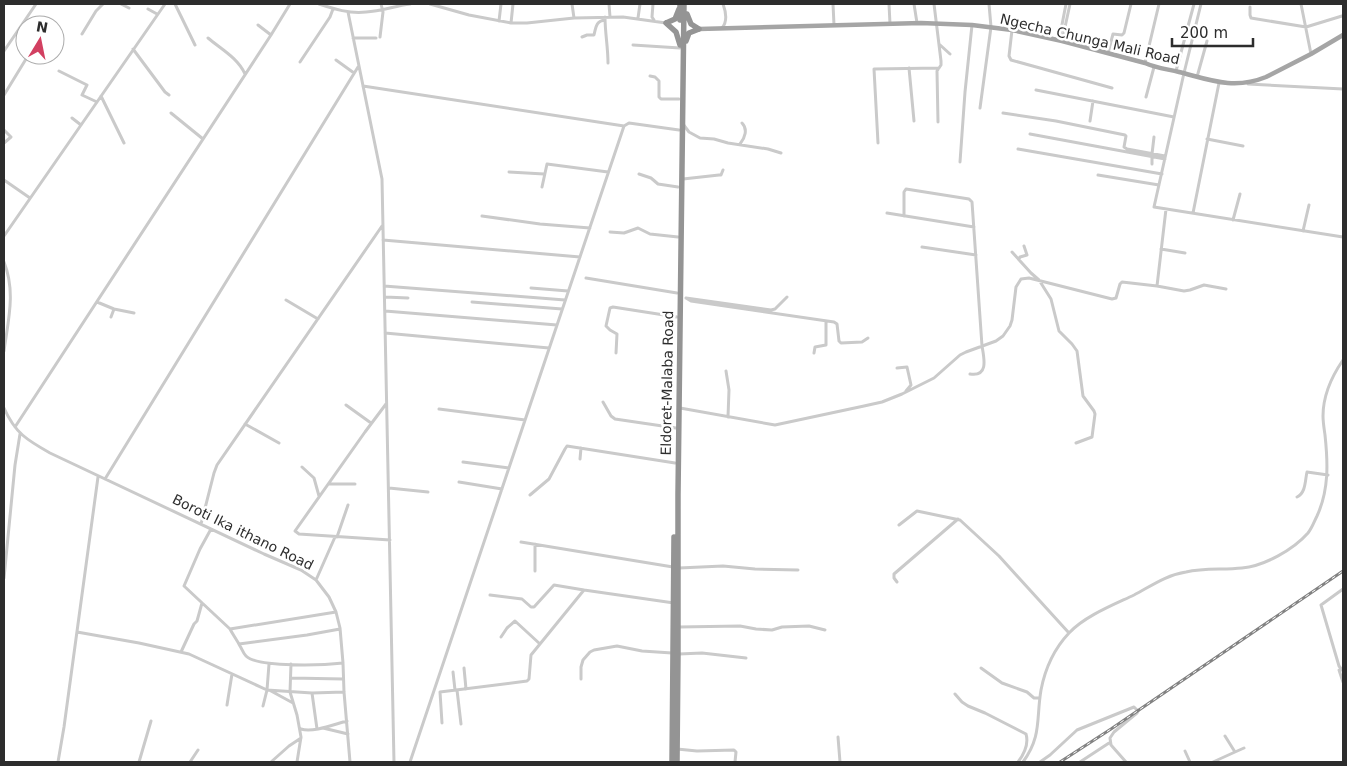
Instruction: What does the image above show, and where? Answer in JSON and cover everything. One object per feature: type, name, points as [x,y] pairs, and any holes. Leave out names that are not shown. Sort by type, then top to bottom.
[{"type":"highway","points":[[680,4],[677,16],[666,23],[676,32],[681,49]]},
{"type":"highway","name":"Eldoret-Malaba Road","points":[[677,762],[674,603],[683,123],[680,4]]},
{"type":"highway","points":[[685,4],[691,24],[699,29]]},
{"type":"highway","name":"Eldoret-Malaba Road","points":[[672,762],[678,627],[675,463],[677,317],[681,296],[678,237],[679,99],[685,4]]},
{"type":"highway","points":[[681,49],[687,36],[692,31],[699,29]]},
{"type":"main road","name":"Ngecha Chunga Mali Road","points":[[699,29],[937,23],[972,25],[1012,30],[1219,83],[1236,84],[1266,78],[1343,35]]},
{"type":"street","points":[[4,51],[36,4]]},
{"type":"street","points":[[82,34],[96,11],[103,4]]},
{"type":"street","points":[[121,4],[129,8]]},
{"type":"street","points":[[4,236],[165,4]]},
{"type":"street","points":[[175,4],[195,45]]},
{"type":"street","points":[[15,427],[272,35],[290,4]]},
{"type":"street","points":[[319,4],[348,12],[365,12],[410,4]]},
{"type":"street","points":[[353,38],[378,37],[383,12],[381,4]]},
{"type":"street","points":[[430,4],[469,16],[511,23],[574,18],[638,18],[666,23]]},
{"type":"street","points":[[499,21],[501,4]]},
{"type":"street","points":[[511,23],[513,4]]},
{"type":"street","points":[[572,4],[574,18]]},
{"type":"street","points":[[608,63],[608,42],[605,37],[609,4]]},
{"type":"street","points":[[638,18],[640,4]]},
{"type":"street","points":[[653,4],[652,17],[655,20]]},
{"type":"street","points":[[721,28],[726,18],[723,4]]},
{"type":"street","points":[[833,4],[834,26]]},
{"type":"street","points":[[889,4],[890,24]]},
{"type":"street","points":[[914,4],[917,24]]},
{"type":"street","points":[[934,4],[941,61],[938,71],[938,122]]},
{"type":"street","points":[[980,108],[990,27],[989,4]]},
{"type":"street","points":[[1061,41],[1066,4]]},
{"type":"street","points":[[1061,41],[1070,4]]},
{"type":"street","points":[[1108,54],[1113,34],[1122,35],[1124,33],[1131,4]]},
{"type":"street","points":[[1145,63],[1159,4]]},
{"type":"street","points":[[1176,72],[1194,4]]},
{"type":"street","points":[[1201,4],[1154,206],[1343,237]]},
{"type":"street","points":[[1301,4],[1311,54]]},
{"type":"street","points":[[1250,7],[1251,18],[1306,27],[1342,16]]},
{"type":"street","points":[[300,62],[330,17],[333,8]]},
{"type":"street","points":[[148,9],[158,14]]},
{"type":"street","points":[[348,12],[381,171],[394,762]]},
{"type":"street","points":[[582,38],[587,35],[594,35],[595,26],[607,18]]},
{"type":"street","points":[[258,25],[272,35]]},
{"type":"street","points":[[960,162],[972,25]]},
{"type":"street","points":[[1012,30],[1009,56],[1011,60],[1112,88]]},
{"type":"street","points":[[208,38],[240,65],[245,75]]},
{"type":"street","points":[[1197,77],[1207,41]]},
{"type":"street","points":[[939,44],[950,54]]},
{"type":"street","points":[[633,45],[681,49]]},
{"type":"street","points":[[134,49],[164,92],[169,94]]},
{"type":"street","points":[[336,60],[354,73]]},
{"type":"street","points":[[4,95],[22,65]]},
{"type":"street","points":[[105,479],[358,66]]},
{"type":"street","points":[[1146,97],[1154,67]]},
{"type":"street","points":[[878,143],[875,68],[939,68]]},
{"type":"street","points":[[909,68],[914,120]]},
{"type":"street","points":[[59,71],[86,85],[82,94],[97,102]]},
{"type":"street","points":[[650,76],[660,81],[659,97],[661,99],[679,99]]},
{"type":"street","points":[[1193,213],[1219,83]]},
{"type":"street","points":[[1244,83],[1343,89]]},
{"type":"street","points":[[362,86],[624,126],[628,123],[679,130]]},
{"type":"street","points":[[1036,90],[1174,117]]},
{"type":"street","points":[[101,96],[124,143]]},
{"type":"street","points":[[1090,121],[1093,101]]},
{"type":"street","points":[[171,113],[203,140]]},
{"type":"street","points":[[1003,113],[1125,134],[1125,148],[1152,155]]},
{"type":"street","points":[[72,118],[81,125]]},
{"type":"street","points":[[683,123],[689,132],[700,138],[715,139],[781,153]]},
{"type":"street","points":[[740,145],[746,130],[742,123]]},
{"type":"street","points":[[410,762],[624,126]]},
{"type":"street","points":[[4,130],[10,137],[4,143]]},
{"type":"street","points":[[1030,134],[1165,157]]},
{"type":"street","points":[[1152,164],[1154,137]]},
{"type":"street","points":[[1207,139],[1243,146]]},
{"type":"street","points":[[1018,149],[1162,174]]},
{"type":"street","points":[[542,187],[547,164],[608,172]]},
{"type":"street","points":[[682,179],[719,176],[723,170]]},
{"type":"street","points":[[509,172],[544,174]]},
{"type":"street","points":[[639,174],[651,178],[658,184],[678,186]]},
{"type":"street","points":[[1098,175],[1159,185]]},
{"type":"street","points":[[4,180],[30,198]]},
{"type":"street","points":[[904,216],[905,190],[969,199],[972,202],[982,346],[985,362],[983,369],[975,374],[970,374]]},
{"type":"street","points":[[1233,220],[1240,194]]},
{"type":"street","points":[[1303,231],[1310,205]]},
{"type":"street","points":[[1157,286],[1166,209]]},
{"type":"street","points":[[887,213],[974,227]]},
{"type":"street","points":[[482,216],[540,224],[590,228]]},
{"type":"street","points":[[201,524],[217,465],[383,224]]},
{"type":"street","points":[[610,232],[624,233],[638,228],[650,234],[678,237]]},
{"type":"street","points":[[383,240],[580,257]]},
{"type":"street","points":[[922,246],[976,255]]},
{"type":"street","points":[[1019,259],[1027,255],[1024,246]]},
{"type":"street","points":[[1161,249],[1185,253]]},
{"type":"street","points":[[1012,252],[1039,280],[1051,299],[1059,331],[1077,351],[1083,396],[1095,412],[1092,437],[1076,443]]},
{"type":"street","points":[[4,262],[10,281],[10,311],[4,352]]},
{"type":"street","points":[[586,278],[681,296],[771,310],[775,309],[787,297]]},
{"type":"street","points":[[679,408],[770,425],[882,402],[934,378],[960,356],[1000,339],[1008,330],[1012,320],[1016,287],[1021,278],[1039,280],[1114,300],[1122,282],[1184,291],[1204,285],[1226,289]]},
{"type":"street","points":[[384,286],[566,300]]},
{"type":"street","points":[[531,288],[568,291]]},
{"type":"street","points":[[681,296],[691,301],[836,323],[840,343],[862,342],[868,338]]},
{"type":"street","points":[[384,297],[408,298]]},
{"type":"street","points":[[286,300],[318,319]]},
{"type":"street","points":[[97,302],[114,309],[134,313]]},
{"type":"street","points":[[472,302],[562,310]]},
{"type":"street","points":[[616,353],[617,334],[606,326],[610,308],[677,317]]},
{"type":"street","points":[[112,316],[114,309]]},
{"type":"street","points":[[385,311],[557,325]]},
{"type":"street","points":[[814,353],[815,347],[826,345],[826,321]]},
{"type":"street","points":[[385,333],[549,348]]},
{"type":"street","points":[[1023,762],[1034,743],[1037,733],[1040,698],[1047,668],[1057,649],[1069,633],[1088,619],[1165,577],[1186,572],[1246,567],[1275,558],[1309,531],[1322,505],[1328,474],[1323,411],[1330,384],[1343,360]]},
{"type":"street","points":[[897,368],[907,367],[911,384],[904,393]]},
{"type":"street","points":[[726,371],[729,390],[728,417]]},
{"type":"street","points":[[603,402],[610,416],[615,419],[676,428]]},
{"type":"street","points":[[387,404],[295,532],[299,534],[390,540]]},
{"type":"street","points":[[346,405],[372,423]]},
{"type":"street","name":"Boroti Ika ithano Road","points":[[4,408],[20,434],[30,442],[98,477],[301,570],[316,580],[329,597],[336,612],[340,628],[350,762]]},
{"type":"street","points":[[439,409],[525,420]]},
{"type":"street","points":[[245,424],[279,443]]},
{"type":"street","points":[[4,578],[15,465],[20,434]]},
{"type":"street","points":[[530,495],[549,479],[566,447],[569,446],[675,463]]},
{"type":"street","points":[[580,459],[581,448]]},
{"type":"street","points":[[462,462],[509,468]]},
{"type":"street","points":[[302,468],[314,478],[319,497]]},
{"type":"street","points":[[1297,497],[1303,492],[1307,472],[1328,474]]},
{"type":"street","points":[[58,762],[98,477]]},
{"type":"street","points":[[459,482],[502,489]]},
{"type":"street","points":[[328,484],[355,484]]},
{"type":"street","points":[[389,488],[428,492]]},
{"type":"street","points":[[316,580],[336,537],[348,505]]},
{"type":"street","points":[[899,525],[917,512],[958,519],[999,556],[1069,633]]},
{"type":"street","points":[[897,582],[894,574],[958,519]]},
{"type":"street","points":[[211,530],[196,557],[184,586],[230,629],[246,656],[269,664],[325,665],[343,663]]},
{"type":"street","points":[[521,542],[676,567],[723,566],[798,570]]},
{"type":"street","points":[[535,544],[535,571]]},
{"type":"street","points":[[490,595],[522,600],[533,607],[554,585],[674,603]]},
{"type":"street","points":[[1343,589],[1321,605],[1339,666],[1342,670],[1340,670],[1343,682]]},
{"type":"street","points":[[442,724],[439,693],[527,681],[529,679],[530,657],[584,590]]},
{"type":"street","points":[[181,652],[197,621],[202,603]]},
{"type":"street","points":[[230,629],[336,612]]},
{"type":"street","points":[[501,638],[514,621],[540,644]]},
{"type":"street","points":[[678,627],[740,626],[772,630],[782,627],[810,626],[825,630]]},
{"type":"street","points":[[239,644],[307,635],[340,628]]},
{"type":"street","points":[[77,632],[189,654],[269,690],[293,703]]},
{"type":"street","points":[[582,679],[581,667],[583,660],[590,652],[616,646],[642,651],[676,654],[702,653],[746,658]]},
{"type":"street","points":[[263,706],[269,690],[269,664]]},
{"type":"street","points":[[291,664],[290,692],[301,737],[297,762]]},
{"type":"street","points":[[464,668],[466,689]]},
{"type":"street","points":[[981,668],[1002,683],[1027,692],[1034,698],[1040,698]]},
{"type":"street","points":[[453,672],[461,724]]},
{"type":"street","points":[[227,706],[232,674]]},
{"type":"street","points":[[291,678],[343,679]]},
{"type":"street","points":[[269,690],[312,693],[344,692]]},
{"type":"street","points":[[312,693],[317,729]]},
{"type":"street","points":[[955,694],[968,706],[1025,732],[1027,737],[1026,747],[1018,762]]},
{"type":"street","points":[[1040,762],[1077,730],[1135,707],[1138,713],[1110,736],[1110,742],[1114,750],[1126,762]]},
{"type":"street","points":[[139,762],[152,721]]},
{"type":"street","points":[[300,729],[323,728],[347,721]]},
{"type":"street","points":[[323,728],[348,734]]},
{"type":"street","points":[[1224,736],[1235,752]]},
{"type":"street","points":[[271,762],[301,737]]},
{"type":"street","points":[[838,737],[840,762]]},
{"type":"street","points":[[1080,762],[1110,742]]},
{"type":"street","points":[[1213,762],[1244,748]]},
{"type":"street","points":[[676,749],[697,751],[733,749],[736,752],[735,762]]},
{"type":"street","points":[[190,762],[198,750]]},
{"type":"street","points":[[1185,751],[1190,762]]},
{"type":"railway","points":[[1060,762],[1343,571]]}]
